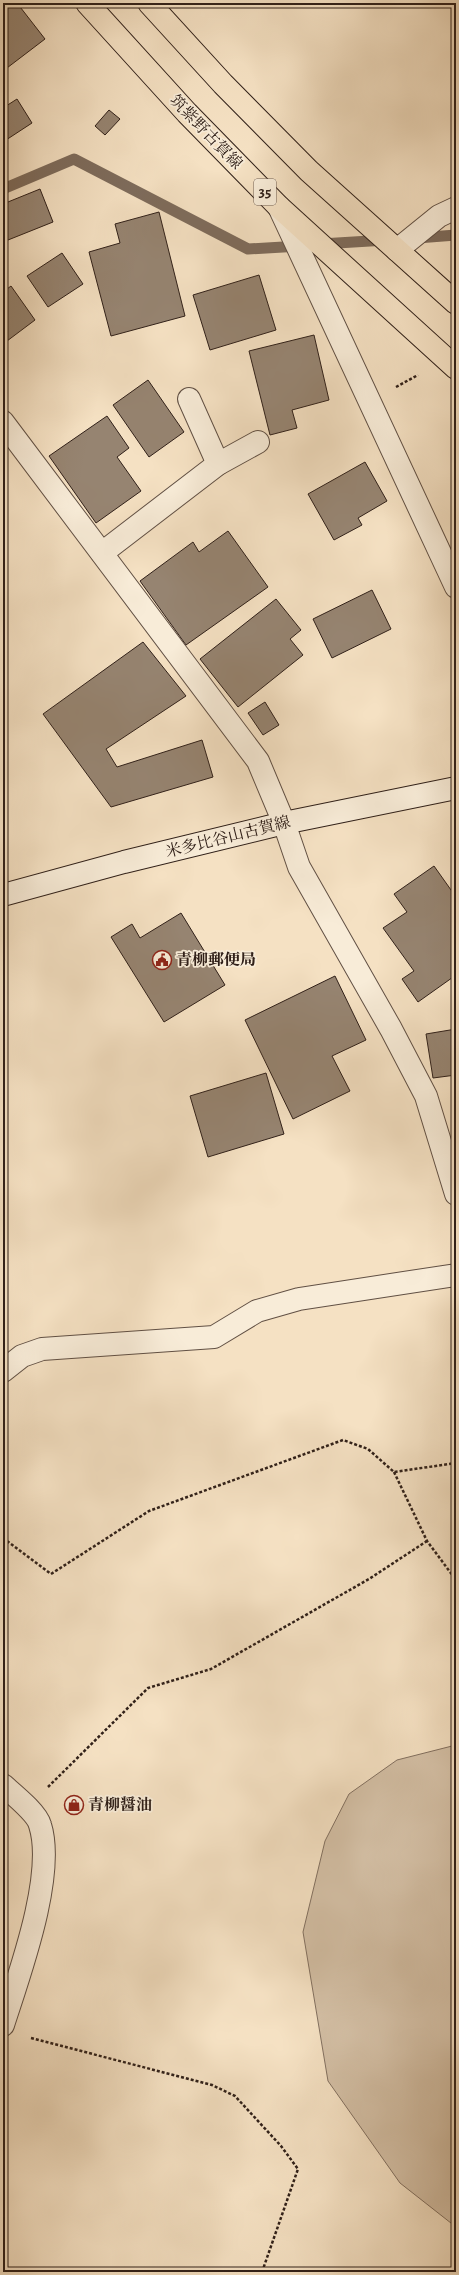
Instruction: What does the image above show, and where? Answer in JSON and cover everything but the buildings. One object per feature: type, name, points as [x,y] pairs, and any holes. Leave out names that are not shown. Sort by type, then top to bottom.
[{"type":"main road","name":"筑紫野古賀線","points":[[87,3],[187,113],[280,207],[452,364]]},
{"type":"main road","points":[[149,3],[223,84],[309,171],[456,303]]},
{"type":"street","points":[[280,207],[456,587]]},
{"type":"street","points":[[397,250],[439,216],[456,208]]},
{"type":"street","points":[[189,399],[218,464]]},
{"type":"street","points":[[3,422],[258,761],[284,823],[299,866],[391,1030],[426,1096],[456,1194]]},
{"type":"street","points":[[102,553],[218,464],[258,442]]},
{"type":"street","name":"米多比谷山古賀線","points":[[3,895],[124,862],[284,823],[456,788]]},
{"type":"street","points":[[3,1371],[22,1356],[42,1349],[214,1336],[257,1311],[299,1299],[456,1275]]},
{"type":"street","points":[[3,1785],[27,1808],[40,1824],[45,1857],[32,1933],[3,2025]]},
{"type":"path","points":[[370,400],[452,364]]},
{"type":"path","points":[[3,1538],[51,1574],[149,1511],[343,1440],[368,1449],[394,1472],[427,1541],[456,1580]]},
{"type":"path","points":[[394,1472],[456,1463]]},
{"type":"path","points":[[27,1808],[148,1688],[211,1669],[369,1579],[427,1541]]},
{"type":"path","points":[[26,2036],[212,2085],[235,2096],[281,2146],[298,2168],[262,2272]]},
{"type":"shaded area","points":[[456,1745],[456,2227],[400,2183],[328,2081],[303,1932],[325,1841],[349,1794],[397,1760]]},
{"type":"waterway","points":[[3,189],[74,159],[248,249],[300,246]]},
{"type":"waterway","points":[[417,238],[456,235]]},
{"type":"waterway","points":[[321,244],[386,240]]},
{"type":"place","name":"青柳郵便局","points":[[162,960]]},
{"type":"place","name":"青柳醤油","points":[[74,1805]]}]
